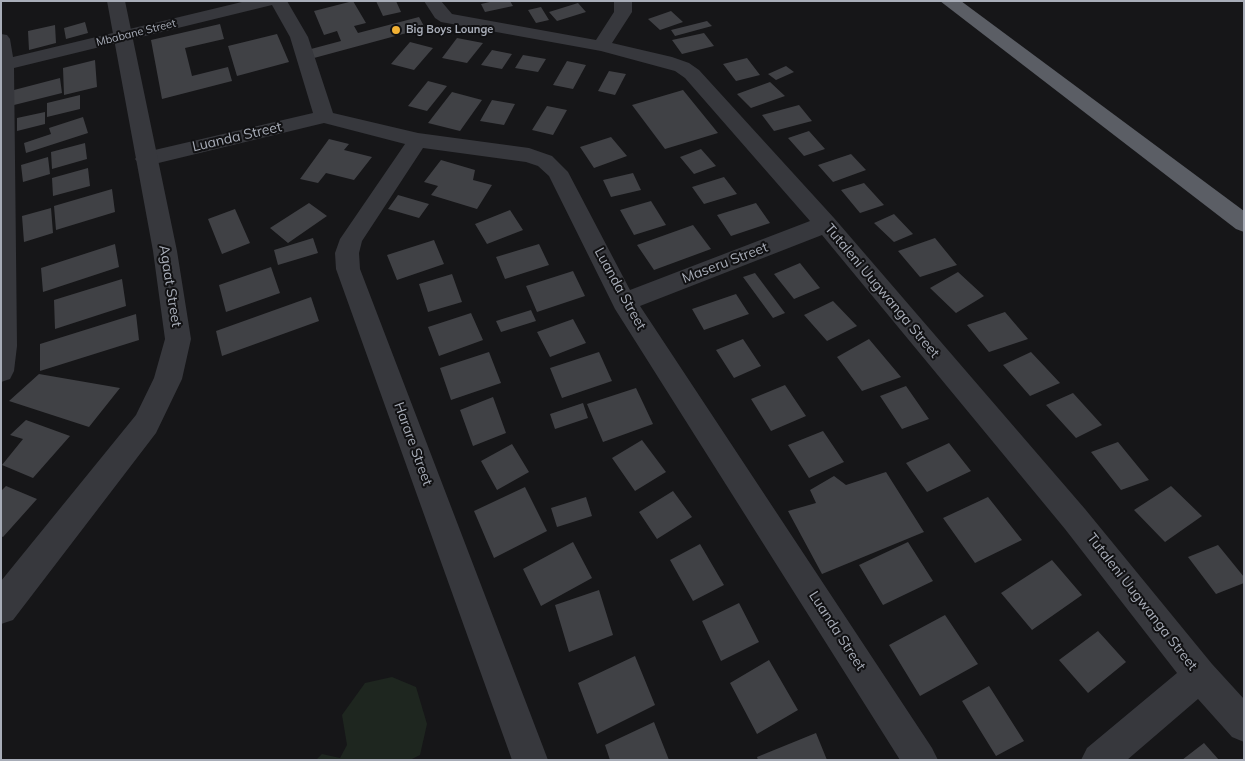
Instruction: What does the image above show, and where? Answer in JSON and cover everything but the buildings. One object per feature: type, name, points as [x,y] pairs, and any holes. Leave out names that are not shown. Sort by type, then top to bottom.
[{"type":"highway","points":[[949,1],[1244,223]]},
{"type":"highway","points":[[960,1],[1244,212]]},
{"type":"street","name":"Agaat Street","points":[[1,608],[146,424],[168,380],[178,339],[165,251],[116,1]]},
{"type":"street","name":"Mbabane Street","points":[[5,66],[268,1]]},
{"type":"street","points":[[278,1],[299,38],[324,117]]},
{"type":"street","name":"Tutaleni Uugwanga Street","points":[[432,1],[441,14],[458,21],[601,46],[665,61],[682,67],[692,74],[826,224],[1075,518],[1200,676],[1244,725]]},
{"type":"street","points":[[601,46],[623,12],[623,1]]},
{"type":"street","points":[[1,39],[5,66],[4,346],[1,371]]},
{"type":"street","name":"Luanda Street","points":[[146,159],[324,117],[418,140],[529,155],[545,161],[557,172],[624,302],[920,760]]},
{"type":"street","name":"Harare Street","points":[[418,140],[351,240],[347,253],[348,269],[530,760]]},
{"type":"street","name":"Maseru Street","points":[[624,302],[826,224]]},
{"type":"street","points":[[1099,760],[1200,676]]},
{"type":"shaded area","points":[[392,677],[416,687],[427,724],[420,755],[410,760],[316,760],[322,754],[340,758],[347,745],[342,715],[365,683]]},
{"type":"place","name":"Big Boys Lounge","points":[[396,30]]}]
